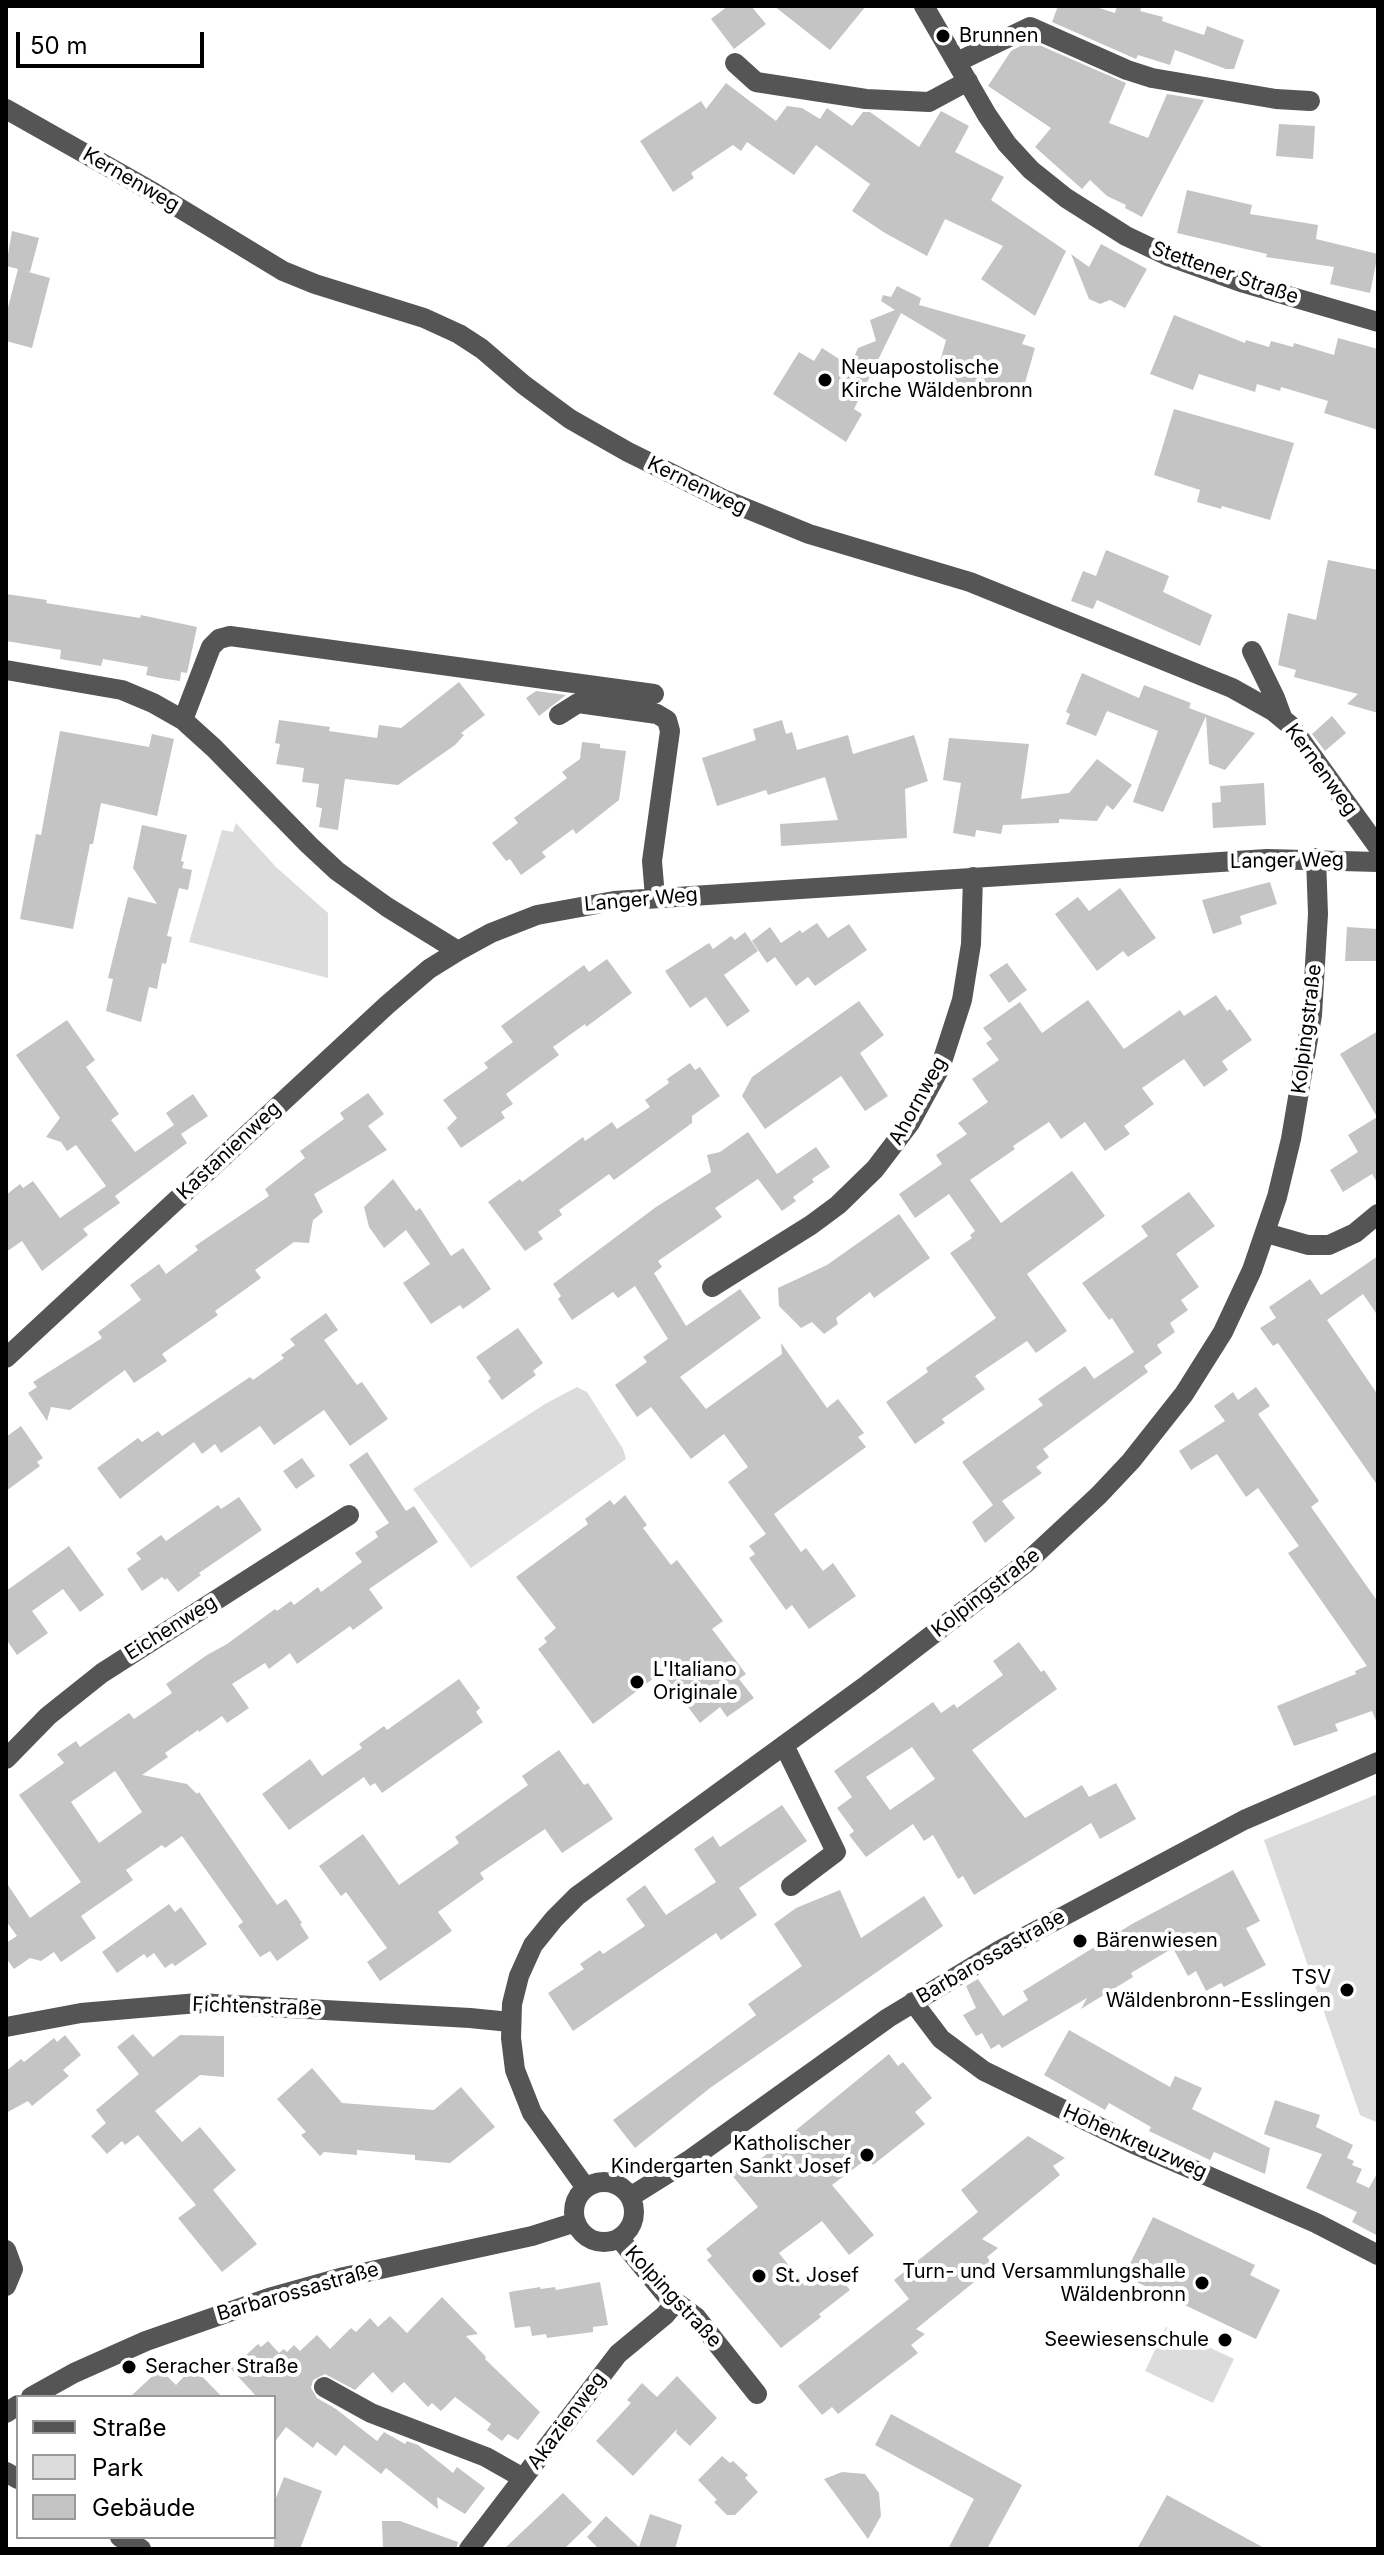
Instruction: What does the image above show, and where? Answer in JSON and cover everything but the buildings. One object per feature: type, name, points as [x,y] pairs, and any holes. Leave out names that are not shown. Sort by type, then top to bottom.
[{"type":"street","name":"Stettener Straße","points":[[924,6],[996,129],[1018,158],[1048,185],[1103,223],[1148,247],[1199,268],[1378,322]]},
{"type":"street","points":[[957,62],[1030,27],[1152,78],[1276,99],[1310,101]]},
{"type":"street","points":[[735,63],[756,82],[866,99],[929,102],[968,81]]},
{"type":"street","name":"Kernenweg","points":[[6,109],[153,192],[283,271],[448,328],[482,349],[570,419],[680,479],[784,525],[970,582],[1223,684],[1282,717],[1297,733],[1378,847]]},
{"type":"street","points":[[183,720],[211,647],[219,639],[230,636],[654,694]]},
{"type":"street","points":[[1252,651],[1282,717]]},
{"type":"street","points":[[6,670],[122,690],[183,720],[330,864],[387,907],[458,951]]},
{"type":"street","points":[[559,715],[578,703],[657,714],[667,720],[670,731],[652,861],[655,897]]},
{"type":"street","name":"Langer Weg","points":[[458,951],[498,929],[537,915],[589,904],[655,897],[1252,860],[1316,858],[1378,862]]},
{"type":"street","name":"Kolpingstraße","points":[[586,2188],[540,2126],[526,2101],[515,2070],[510,2022],[515,1991],[525,1961],[543,1932],[566,1906],[996,1589],[1099,1495],[1158,1427],[1203,1365],[1240,1300],[1266,1233],[1291,1139],[1307,1052],[1316,953],[1316,858]]},
{"type":"street","name":"Ahornweg","points":[[712,1287],[838,1205],[887,1156],[910,1123],[940,1068],[962,1000],[971,944],[973,877]]},
{"type":"street","name":"Kastanienweg","points":[[6,1358],[396,998],[429,969],[458,951]]},
{"type":"street","points":[[1266,1233],[1308,1245],[1329,1245],[1355,1233],[1378,1214]]},
{"type":"street","name":"Eichenweg","points":[[6,1759],[34,1729],[102,1673],[349,1515]]},
{"type":"street","points":[[6,1738],[34,1729]]},
{"type":"street","points":[[784,1745],[836,1852],[791,1886]]},
{"type":"street","name":"Barbarossastraße","points":[[630,2197],[691,2159],[913,2002],[1000,1950],[1212,1836],[1288,1799],[1378,1762]]},
{"type":"street","name":"Hohenkreuzweg","points":[[913,2002],[941,2039],[984,2071],[1134,2144],[1316,2223],[1378,2255]]},
{"type":"street","name":"Fichtenstraße","points":[[6,2027],[97,2011],[198,2003],[510,2022]]},
{"type":"street","points":[[608,2181],[622,2187],[630,2197],[634,2208],[633,2219],[619,2238],[606,2242],[592,2239],[576,2222],[574,2208],[586,2188],[608,2181]]},
{"type":"street","name":"Barbarossastraße","points":[[35,2395],[74,2373],[146,2341],[269,2298],[344,2277],[532,2236],[576,2222]]},
{"type":"street","name":"Kolpingstraße","points":[[619,2238],[658,2287],[696,2317],[757,2394]]},
{"type":"street","points":[[6,2250],[13,2269],[6,2286]]},
{"type":"street","name":"Akazienweg","points":[[469,2549],[618,2354],[675,2303]]},
{"type":"street","points":[[324,2387],[371,2413],[486,2457],[523,2478]]},
{"type":"street","points":[[124,2539],[141,2549]]},
{"type":"green space","points":[[236,823],[276,867],[328,913],[328,978],[189,942],[222,830],[233,832]]},
{"type":"green space","points":[[577,1387],[587,1392],[623,1449],[626,1459],[471,1568],[413,1489],[545,1404]]},
{"type":"green space","name":"TSV Wäldenbronn-Esslingen","points":[[1378,1794],[1378,2123],[1360,2115],[1264,1840]]},
{"type":"green space","points":[[1166,2327],[1234,2359],[1213,2403],[1145,2371]]},
{"type":"place","name":"Brunnen","points":[[943,36]]},
{"type":"place","name":"Neuapostolische Kirche Wäldenbronn","points":[[825,380]]},
{"type":"place","name":"L'Italiano Originale","points":[[637,1682]]},
{"type":"place","name":"Bärenwiesen","points":[[1080,1941]]},
{"type":"place","name":"TSV Wäldenbronn-Esslingen","points":[[1347,1990]]},
{"type":"place","name":"Katholischer Kindergarten Sankt Josef","points":[[867,2155]]},
{"type":"place","name":"St. Josef","points":[[759,2276]]},
{"type":"place","name":"Turn- und Versammlungshalle Wäldenbronn","points":[[1202,2283]]},
{"type":"place","name":"Seewiesenschule","points":[[1225,2340]]},
{"type":"place","name":"Seracher Straße","points":[[129,2367]]}]
